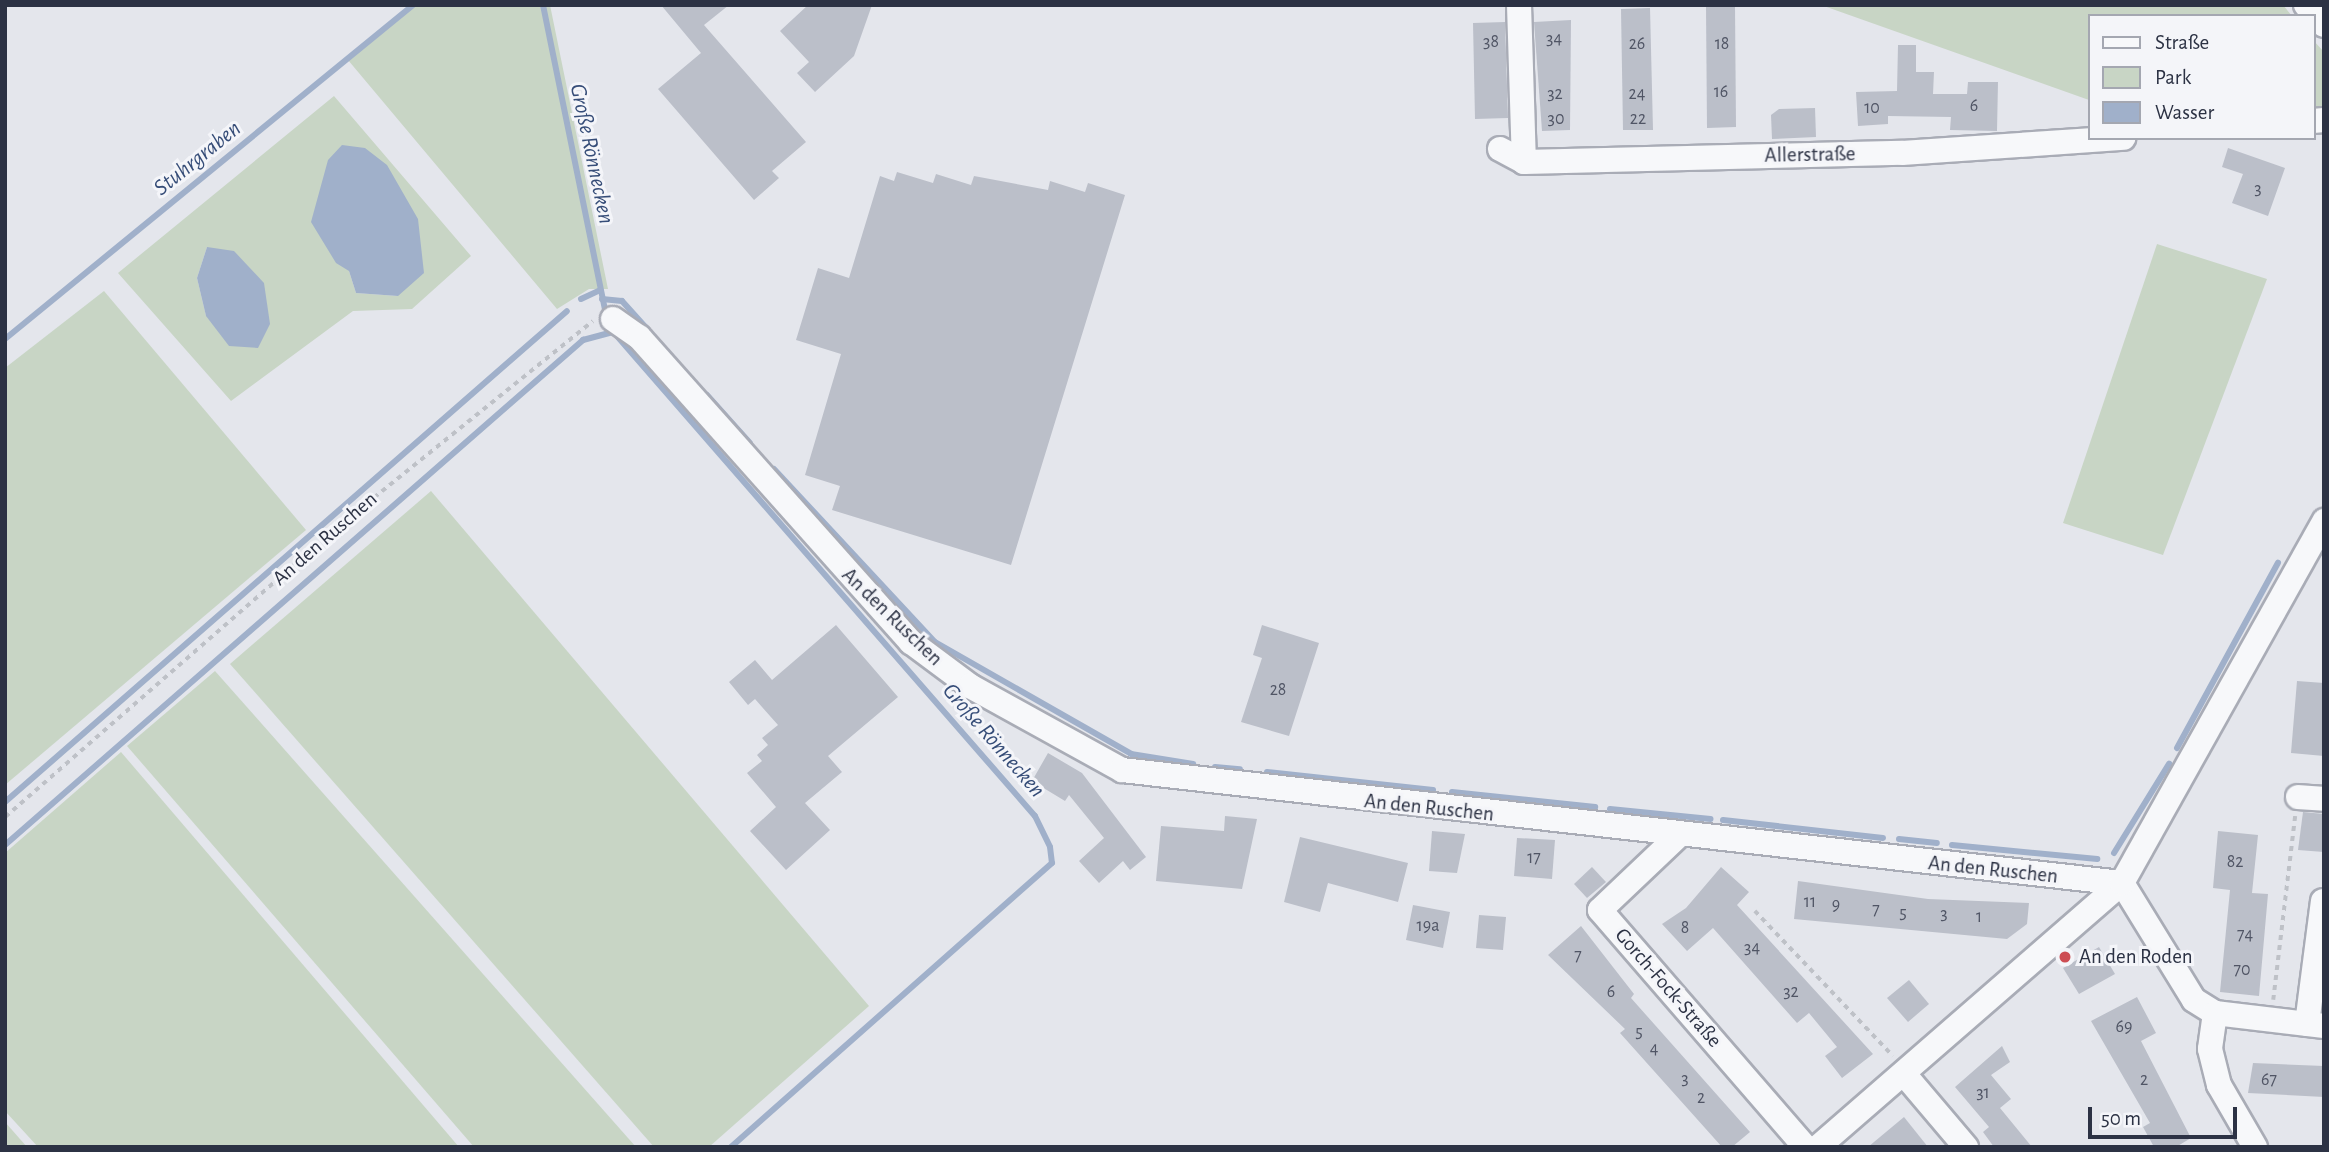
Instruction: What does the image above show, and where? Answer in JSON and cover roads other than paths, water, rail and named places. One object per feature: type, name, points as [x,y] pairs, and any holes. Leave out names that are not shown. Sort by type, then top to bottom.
[{"type":"street","points":[[1519,5],[1524,162]]},
{"type":"street","name":"Allerstraße","points":[[1500,149],[1524,162],[1902,153],[2094,140]]},
{"type":"street","name":"An den Ruschen","points":[[613,319],[639,337],[911,642],[970,685],[1122,770],[1677,837],[2122,883]]},
{"type":"street","points":[[1818,1147],[2122,883],[2324,521]]},
{"type":"street","points":[[2298,797],[2324,799]]},
{"type":"street","name":"Gorch-Fock-Straße","points":[[1677,837],[1600,910],[1805,1147]]},
{"type":"street","points":[[2122,883],[2194,1000],[2215,1013],[2316,1025],[2323,901]]},
{"type":"street","points":[[2215,1013],[2210,1049],[2219,1085],[2255,1147]]},
{"type":"street","points":[[1904,1074],[1966,1147]]},
{"type":"water","points":[[342,145],[365,148],[387,165],[418,219],[424,273],[398,296],[356,293],[349,271],[336,263],[311,222],[328,160]]},
{"type":"water","points":[[207,247],[234,251],[264,283],[270,324],[258,348],[229,346],[206,316],[197,278]]},
{"type":"waterway","name":"Stuhrgraben","points":[[5,339],[413,5]]},
{"type":"waterway","name":"Große Rönnecken","points":[[543,5],[605,309]]},
{"type":"waterway","points":[[581,299],[600,290]]},
{"type":"waterway","points":[[602,299],[622,301],[648,330]]},
{"type":"waterway","points":[[5,802],[567,311]]},
{"type":"waterway","name":"Große Rönnecken","points":[[610,328],[1035,816],[1050,847],[1052,863],[731,1147]]},
{"type":"waterway","points":[[5,845],[583,340],[612,332]]},
{"type":"waterway","points":[[707,395],[750,443]]},
{"type":"waterway","points":[[774,469],[935,642],[1131,754],[1193,764]]},
{"type":"waterway","points":[[2177,748],[2278,563]]},
{"type":"waterway","points":[[2114,853],[2169,764]]},
{"type":"waterway","points":[[1215,767],[1240,769]]},
{"type":"waterway","points":[[1267,772],[1433,790]]},
{"type":"waterway","points":[[1452,792],[1595,807]]},
{"type":"waterway","points":[[1610,809],[1711,819]]},
{"type":"waterway","points":[[1723,820],[1883,838]]},
{"type":"waterway","points":[[1899,839],[1937,843]]},
{"type":"waterway","points":[[1952,845],[2097,859]]},
{"type":"place","name":"An den Roden","points":[[2065,957]]}]
